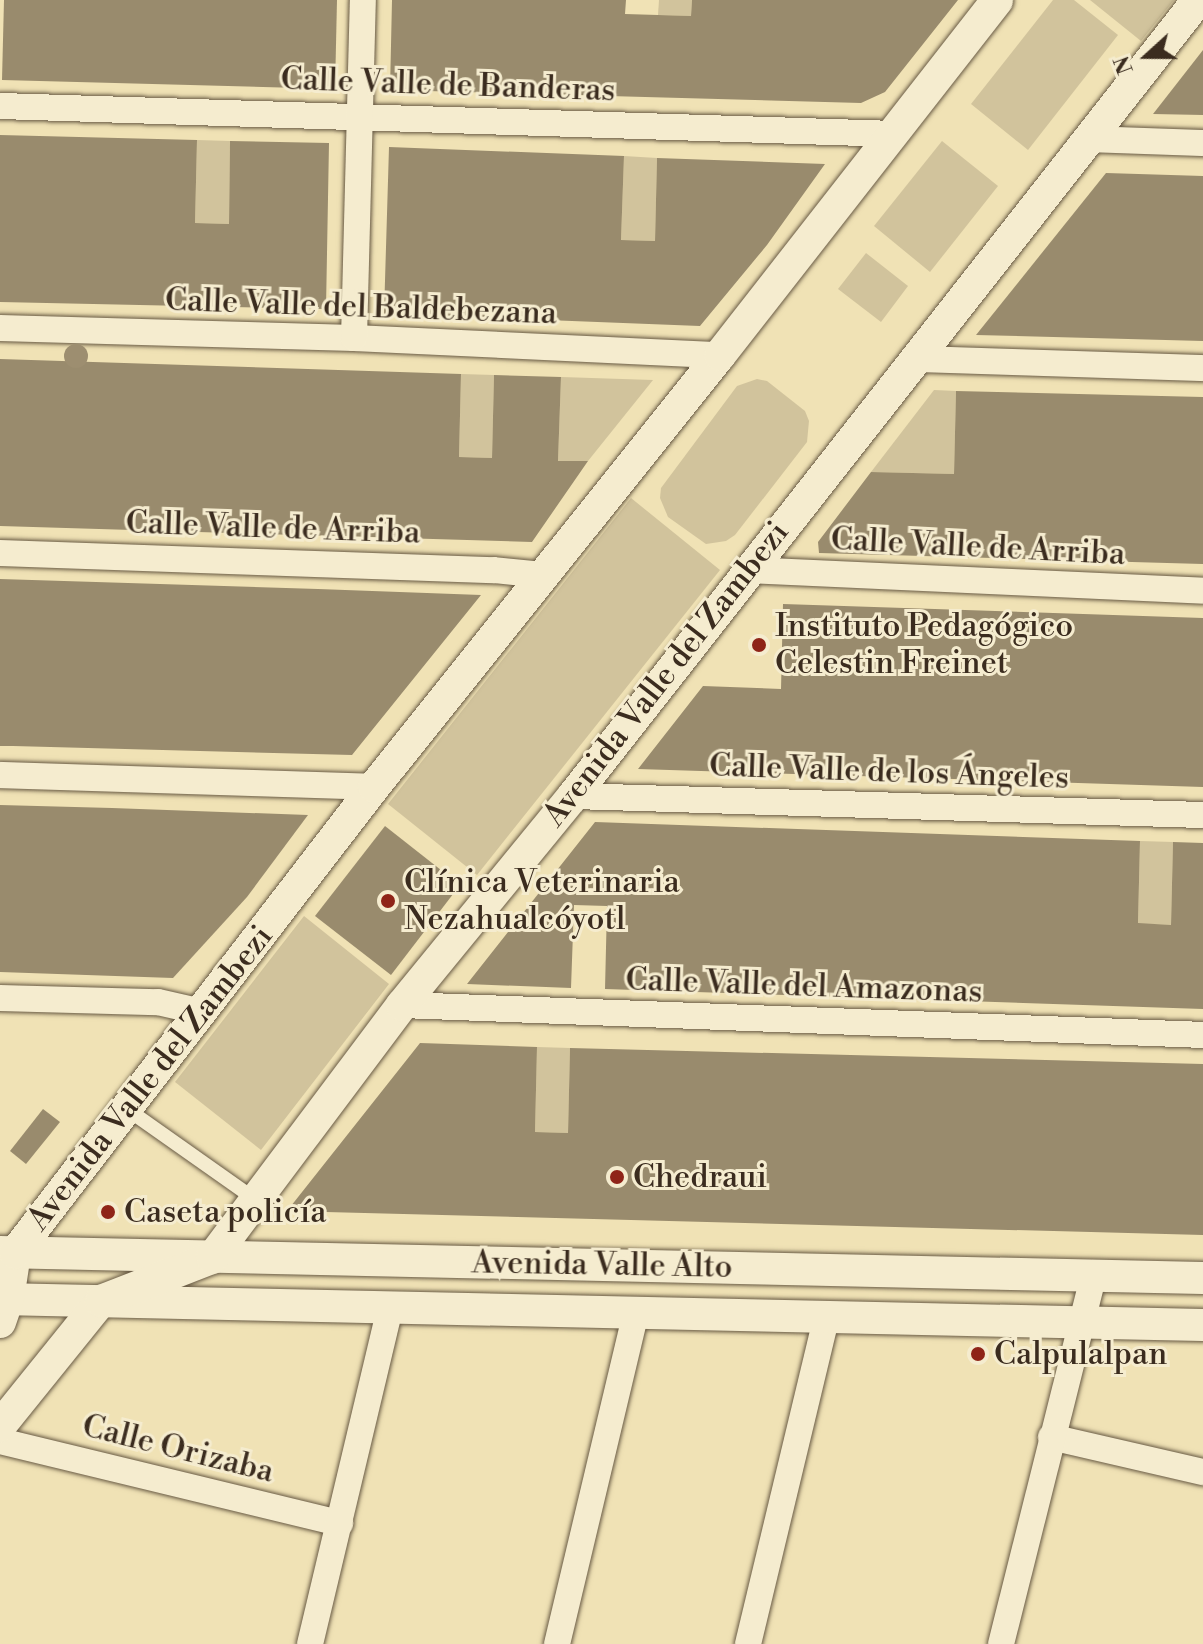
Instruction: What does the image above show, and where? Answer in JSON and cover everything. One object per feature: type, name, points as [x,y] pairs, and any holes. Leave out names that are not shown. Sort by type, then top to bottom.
[{"type":"street","points":[[354,338],[363,0]]},
{"type":"street","name":"Avenida Valle del Zambezi","points":[[3,1306],[8,1253],[127,1109],[374,787],[720,355],[997,0]]},
{"type":"street","name":"Avenida Valle del Zambezi","points":[[212,1258],[402,1005],[573,796],[1198,0]]},
{"type":"street","name":"Calle Valle de Banderas","points":[[0,106],[894,134]]},
{"type":"street","points":[[1086,139],[1203,143]]},
{"type":"street","name":"Calle Valle del Baldebezana","points":[[0,328],[354,338],[720,355]]},
{"type":"street","points":[[916,359],[1203,368]]},
{"type":"street","name":"Calle Valle de Arriba","points":[[0,553],[494,570],[543,575]]},
{"type":"street","name":"Calle Valle de Arriba","points":[[749,570],[1203,591]]},
{"type":"street","points":[[0,775],[374,787]]},
{"type":"street","name":"Calle Valle de los Ángeles","points":[[573,796],[1203,815]]},
{"type":"street","points":[[0,998],[158,1002],[202,1012]]},
{"type":"street","name":"Calle Valle del Amazonas","points":[[402,1005],[1203,1035]]},
{"type":"street","name":"Avenida Valle Alto","points":[[8,1253],[1203,1278]]},
{"type":"street","points":[[0,1426],[101,1301],[212,1258]]},
{"type":"street","points":[[1001,1644],[1094,1274]]},
{"type":"street","name":"Avenida Valle Alto","points":[[3,1306],[101,1301],[1203,1325]]},
{"type":"street","points":[[310,1644],[390,1308]]},
{"type":"street","points":[[557,1644],[636,1313]]},
{"type":"street","points":[[748,1644],[827,1316]]},
{"type":"street","points":[[1051,1437],[1203,1472]]},
{"type":"street","name":"Calle Orizaba","points":[[0,1441],[340,1523]]},
{"type":"lane","points":[[127,1109],[256,1200]]},
{"type":"shaded area","points":[[659,0],[692,0],[691,16],[658,15]]},
{"type":"shaded area","points":[[1053,0],[1074,0],[1118,35],[1028,150],[971,104]]},
{"type":"shaded area","points":[[1090,0],[1174,0],[1141,41]]},
{"type":"shaded area","points":[[197,140],[230,141],[229,224],[195,223]]},
{"type":"shaded area","points":[[942,141],[998,186],[930,272],[874,226]]},
{"type":"shaded area","points":[[624,156],[657,158],[655,241],[621,240]]},
{"type":"shaded area","points":[[866,253],[908,286],[881,322],[838,289]]},
{"type":"shaded area","points":[[461,374],[494,375],[492,458],[459,457]]},
{"type":"shaded area","points":[[561,377],[653,380],[588,461],[558,461]]},
{"type":"shaded area","points":[[757,379],[767,381],[805,411],[809,421],[807,442],[735,535],[726,541],[706,544],[668,517],[660,498],[661,488],[737,386]]},
{"type":"shaded area","points":[[934,390],[956,391],[954,474],[871,472]]},
{"type":"shaded area","points":[[631,498],[720,570],[477,875],[388,804]]},
{"type":"shaded area","points":[[1140,841],[1173,842],[1171,925],[1138,924]]},
{"type":"shaded area","points":[[304,916],[389,984],[261,1150],[175,1082]]},
{"type":"shaded area","points":[[537,1047],[570,1048],[568,1133],[535,1132]]},
{"type":"building","points":[[4,0],[337,0],[335,89],[2,80]]},
{"type":"building","points":[[392,0],[626,0],[625,14],[691,16],[692,0],[958,0],[885,92],[861,103],[390,90]]},
{"type":"building","points":[[1203,50],[1203,115],[1153,114]]},
{"type":"building","points":[[0,135],[197,140],[195,223],[229,224],[230,141],[329,143],[326,309],[0,302]]},
{"type":"building","points":[[389,147],[624,156],[621,240],[655,241],[657,158],[825,164],[767,245],[700,326],[384,314]]},
{"type":"building","points":[[1106,173],[1203,176],[1203,341],[976,335]]},
{"type":"building","points":[[0,359],[461,374],[459,457],[492,458],[494,375],[561,377],[558,461],[588,461],[532,542],[0,526]]},
{"type":"building","points":[[956,391],[1203,397],[1203,564],[819,553],[818,542],[871,472],[954,474]]},
{"type":"building","points":[[0,579],[481,595],[352,755],[0,746]]},
{"type":"building","points":[[783,604],[1203,618],[1203,787],[638,769],[703,686],[781,689]]},
{"type":"building","points":[[0,805],[308,815],[247,897],[173,978],[0,972]]},
{"type":"building","points":[[595,822],[1140,841],[1138,923],[1171,925],[1173,842],[1203,843],[1203,1009],[605,989],[607,906],[574,905],[571,988],[467,984]]},
{"type":"building","name":"Clínica Veterinaria Nezahualcóyotl","points":[[385,826],[460,885],[391,975],[315,916]]},
{"type":"building","points":[[420,1043],[537,1047],[535,1132],[568,1133],[570,1048],[1203,1064],[1203,1235],[287,1211]]},
{"type":"building","points":[[43,1109],[60,1122],[26,1164],[10,1151]]},
{"type":"place","name":"Instituto Pedagógico Celestin Freinet","points":[[759,645]]},
{"type":"place","name":"Clínica Veterinaria Nezahualcóyotl","points":[[388,901]]},
{"type":"place","name":"Chedraui","points":[[617,1177]]},
{"type":"place","name":"Caseta policía","points":[[108,1212]]},
{"type":"place","name":"Calpulalpan","points":[[978,1354]]}]
